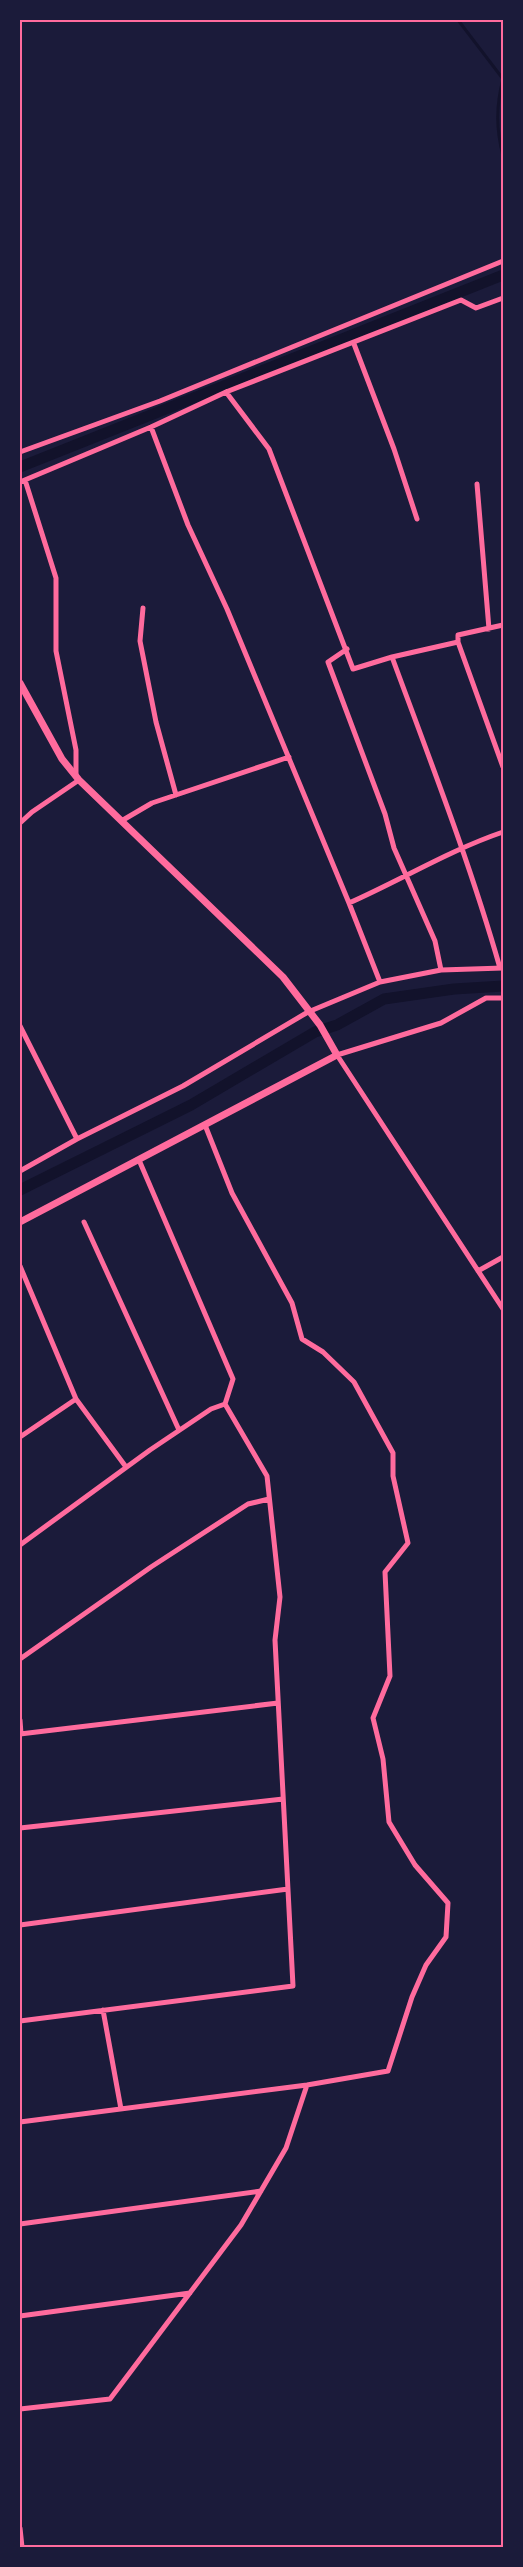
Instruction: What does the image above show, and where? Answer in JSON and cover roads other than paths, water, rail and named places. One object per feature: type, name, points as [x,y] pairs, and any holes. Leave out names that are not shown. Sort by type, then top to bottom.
[{"type":"street","points":[[20,452],[160,401],[503,261]]},
{"type":"street","points":[[77,778],[76,750],[56,650],[56,578],[23,481],[151,427],[226,392],[354,344],[461,300],[476,308],[503,298]]},
{"type":"street","points":[[354,344],[394,449],[417,519]]},
{"type":"street","points":[[226,392],[269,449],[353,669],[392,657],[458,642]]},
{"type":"street","points":[[151,427],[188,526],[227,609],[380,982]]},
{"type":"street","points":[[478,484],[489,629]]},
{"type":"street","points":[[144,608],[140,641],[156,722],[176,795]]},
{"type":"street","points":[[503,625],[458,635],[458,642],[503,767]]},
{"type":"street","points":[[347,650],[328,662],[384,814],[394,848],[435,941],[442,970]]},
{"type":"street","points":[[20,1170],[76,1139],[183,1086],[308,1012],[380,982],[442,970],[502,968],[475,880],[461,849],[392,657]]},
{"type":"street","points":[[20,683],[62,759],[77,778],[123,820],[283,977],[308,1012],[320,1025],[337,1055],[503,1309]]},
{"type":"street","points":[[123,820],[152,803],[288,757]]},
{"type":"street","points":[[20,823],[77,778]]},
{"type":"street","points":[[349,903],[407,877],[461,849],[503,832]]},
{"type":"street","points":[[20,1222],[337,1055],[441,1023],[486,998],[503,998]]},
{"type":"street","points":[[20,1026],[76,1139]]},
{"type":"street","points":[[20,2122],[307,2085],[388,2072],[412,1997],[422,1973],[446,1937],[448,1904],[415,1865],[389,1822],[383,1759],[373,1718],[390,1676],[385,1572],[408,1543],[393,1476],[393,1453],[354,1382],[323,1352],[302,1339],[292,1303],[232,1193],[205,1125]]},
{"type":"street","points":[[20,1545],[179,1430],[224,1404],[233,1379],[139,1160]]},
{"type":"street","points":[[84,1222],[179,1430]]},
{"type":"street","points":[[478,1271],[503,1257]]},
{"type":"street","points":[[20,1266],[76,1399],[126,1467]]},
{"type":"street","points":[[20,1437],[76,1399]]},
{"type":"street","points":[[20,2021],[293,1986],[275,1640],[280,1597],[267,1476],[224,1404]]},
{"type":"street","points":[[20,1659],[150,1567],[248,1504],[269,1499]]},
{"type":"street","points":[[20,1720],[21,1734],[278,1703]]},
{"type":"street","points":[[20,1828],[283,1799]]},
{"type":"street","points":[[20,1925],[288,1890]]},
{"type":"street","points":[[103,2010],[121,2109]]},
{"type":"street","points":[[20,2409],[110,2399],[241,2225],[286,2148],[307,2085]]},
{"type":"street","points":[[20,2224],[261,2191]]},
{"type":"street","points":[[20,2316],[190,2293]]},
{"type":"street","points":[[20,2528],[22,2547]]},
{"type":"waterway","points":[[458,20],[503,79],[498,118],[503,156]]},
{"type":"waterway","points":[[20,467],[503,275]]},
{"type":"waterway","points":[[20,1190],[191,1105],[315,1032],[337,1025],[384,999],[454,989],[503,986]]}]
